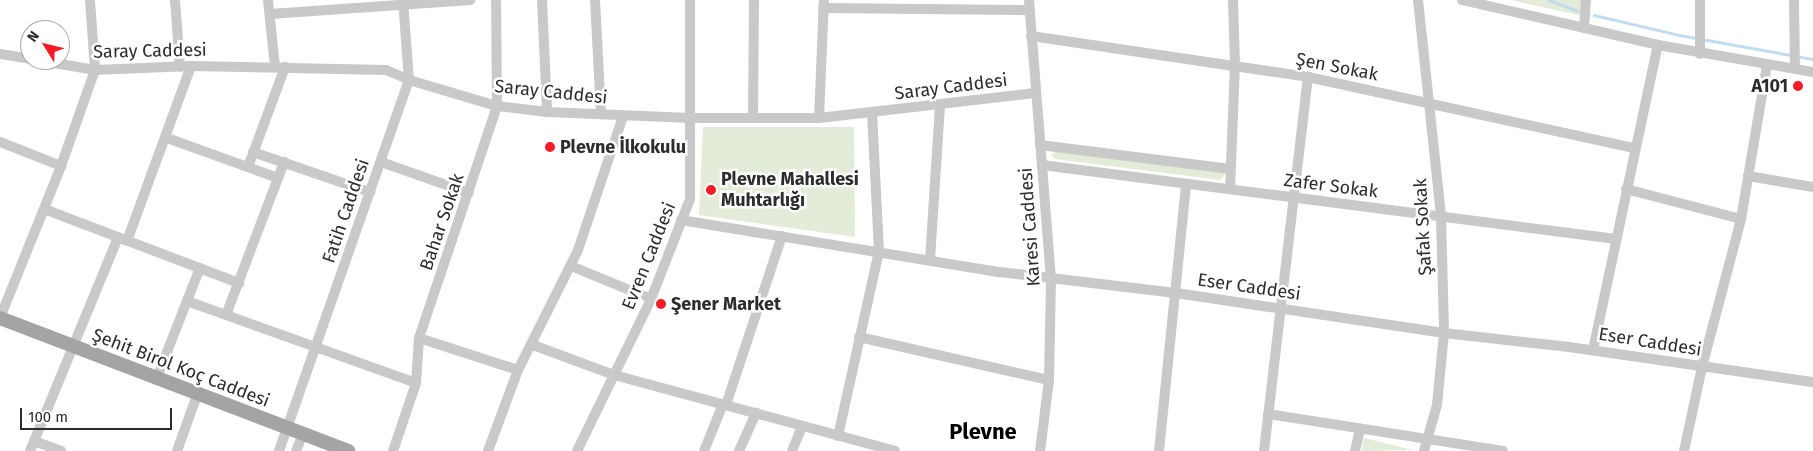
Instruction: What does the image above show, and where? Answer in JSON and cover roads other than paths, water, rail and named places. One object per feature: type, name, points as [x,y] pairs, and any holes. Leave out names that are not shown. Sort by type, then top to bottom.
[{"type":"main road","name":"Şehit Birol Koç Caddesi","points":[[0,318],[156,380],[342,450]]},
{"type":"street","points":[[0,318],[61,166],[95,70],[90,0]]},
{"type":"street","points":[[175,0],[180,67]]},
{"type":"street","points":[[248,167],[280,67],[268,0]]},
{"type":"street","points":[[270,14],[403,3],[471,0]]},
{"type":"street","name":"Bahar Sokak","points":[[393,451],[416,384],[419,338],[498,106],[496,0]]},
{"type":"street","points":[[542,0],[547,112]]},
{"type":"street","points":[[595,0],[601,113]]},
{"type":"street","name":"Evren Caddesi","points":[[577,451],[651,299],[690,199],[690,0]]},
{"type":"street","points":[[753,118],[754,0]]},
{"type":"street","points":[[1230,189],[1235,65],[1233,0]]},
{"type":"street","name":"Şafak Sokak","points":[[1418,0],[1440,216],[1444,333],[1437,405],[1424,451]]},
{"type":"street","points":[[1462,0],[1700,54],[1813,72]]},
{"type":"street","points":[[1584,28],[1586,0]]},
{"type":"street","points":[[1700,0],[1700,54]]},
{"type":"street","points":[[1794,0],[1795,68]]},
{"type":"street","name":"Fatih Caddesi","points":[[278,451],[409,80],[403,3]]},
{"type":"street","points":[[820,118],[824,4],[1029,5]]},
{"type":"street","name":"Karesi Caddesi","points":[[1029,5],[1051,278],[1049,380],[1040,451]]},
{"type":"street","name":"Şen Sokak","points":[[1031,36],[1308,77],[1428,101],[1634,148]]},
{"type":"street","points":[[1593,350],[1634,148],[1658,45]]},
{"type":"street","points":[[0,54],[20,57]]},
{"type":"street","points":[[1684,451],[1702,367],[1741,219],[1768,65]]},
{"type":"street","name":"Saray Caddesi","points":[[70,66],[95,70],[192,66],[386,70],[409,80],[498,106],[547,112],[690,118],[820,118],[1035,93]]},
{"type":"street","points":[[62,451],[32,446],[167,138],[192,66]]},
{"type":"street","points":[[1264,451],[1292,197],[1308,77]]},
{"type":"street","points":[[930,260],[940,104]]},
{"type":"street","points":[[838,436],[878,251],[872,113]]},
{"type":"street","points":[[488,451],[518,370],[533,345],[571,266],[623,116]]},
{"type":"street","points":[[167,138],[278,178]]},
{"type":"street","points":[[0,142],[61,166]]},
{"type":"street","points":[[1040,145],[1230,169]]},
{"type":"street","points":[[254,152],[370,192]]},
{"type":"street","points":[[226,315],[284,162]]},
{"type":"street","points":[[380,162],[469,193]]},
{"type":"street","name":"Zafer Sokak","points":[[1042,165],[1616,239]]},
{"type":"street","points":[[1748,176],[1813,187]]},
{"type":"street","points":[[1159,451],[1186,185]]},
{"type":"street","points":[[1626,189],[1741,219]]},
{"type":"street","points":[[44,209],[238,283]]},
{"type":"street","name":"Eser Caddesi","points":[[681,220],[1051,278],[1280,307],[1444,333],[1593,350],[1813,382]]},
{"type":"street","points":[[704,451],[724,405],[782,236]]},
{"type":"street","points":[[571,266],[651,299]]},
{"type":"street","points":[[156,380],[200,268]]},
{"type":"street","points":[[187,301],[416,384]]},
{"type":"street","points":[[860,337],[1049,380]]},
{"type":"street","points":[[419,338],[518,370]]},
{"type":"street","points":[[533,345],[614,375],[895,451]]},
{"type":"street","points":[[177,451],[197,395]]},
{"type":"street","points":[[739,451],[756,413]]},
{"type":"street","points":[[1268,414],[1503,451]]},
{"type":"street","points":[[792,451],[802,426]]},
{"type":"street","points":[[1355,451],[1360,428]]},
{"type":"street","points":[[296,451],[303,434]]},
{"type":"waterway","points":[[1549,0],[1577,11]]},
{"type":"waterway","points":[[1594,15],[1679,35],[1813,59]]},
{"type":"place","name":"A101","points":[[1798,86]]},
{"type":"place","name":"Plevne İlkokulu","points":[[550,147]]},
{"type":"place","name":"Plevne Mahallesi Muhtarlığı","points":[[711,190]]},
{"type":"place","name":"Şener Market","points":[[661,304]]},
{"type":"district","name":"Plevne","points":[[983,432]]}]
